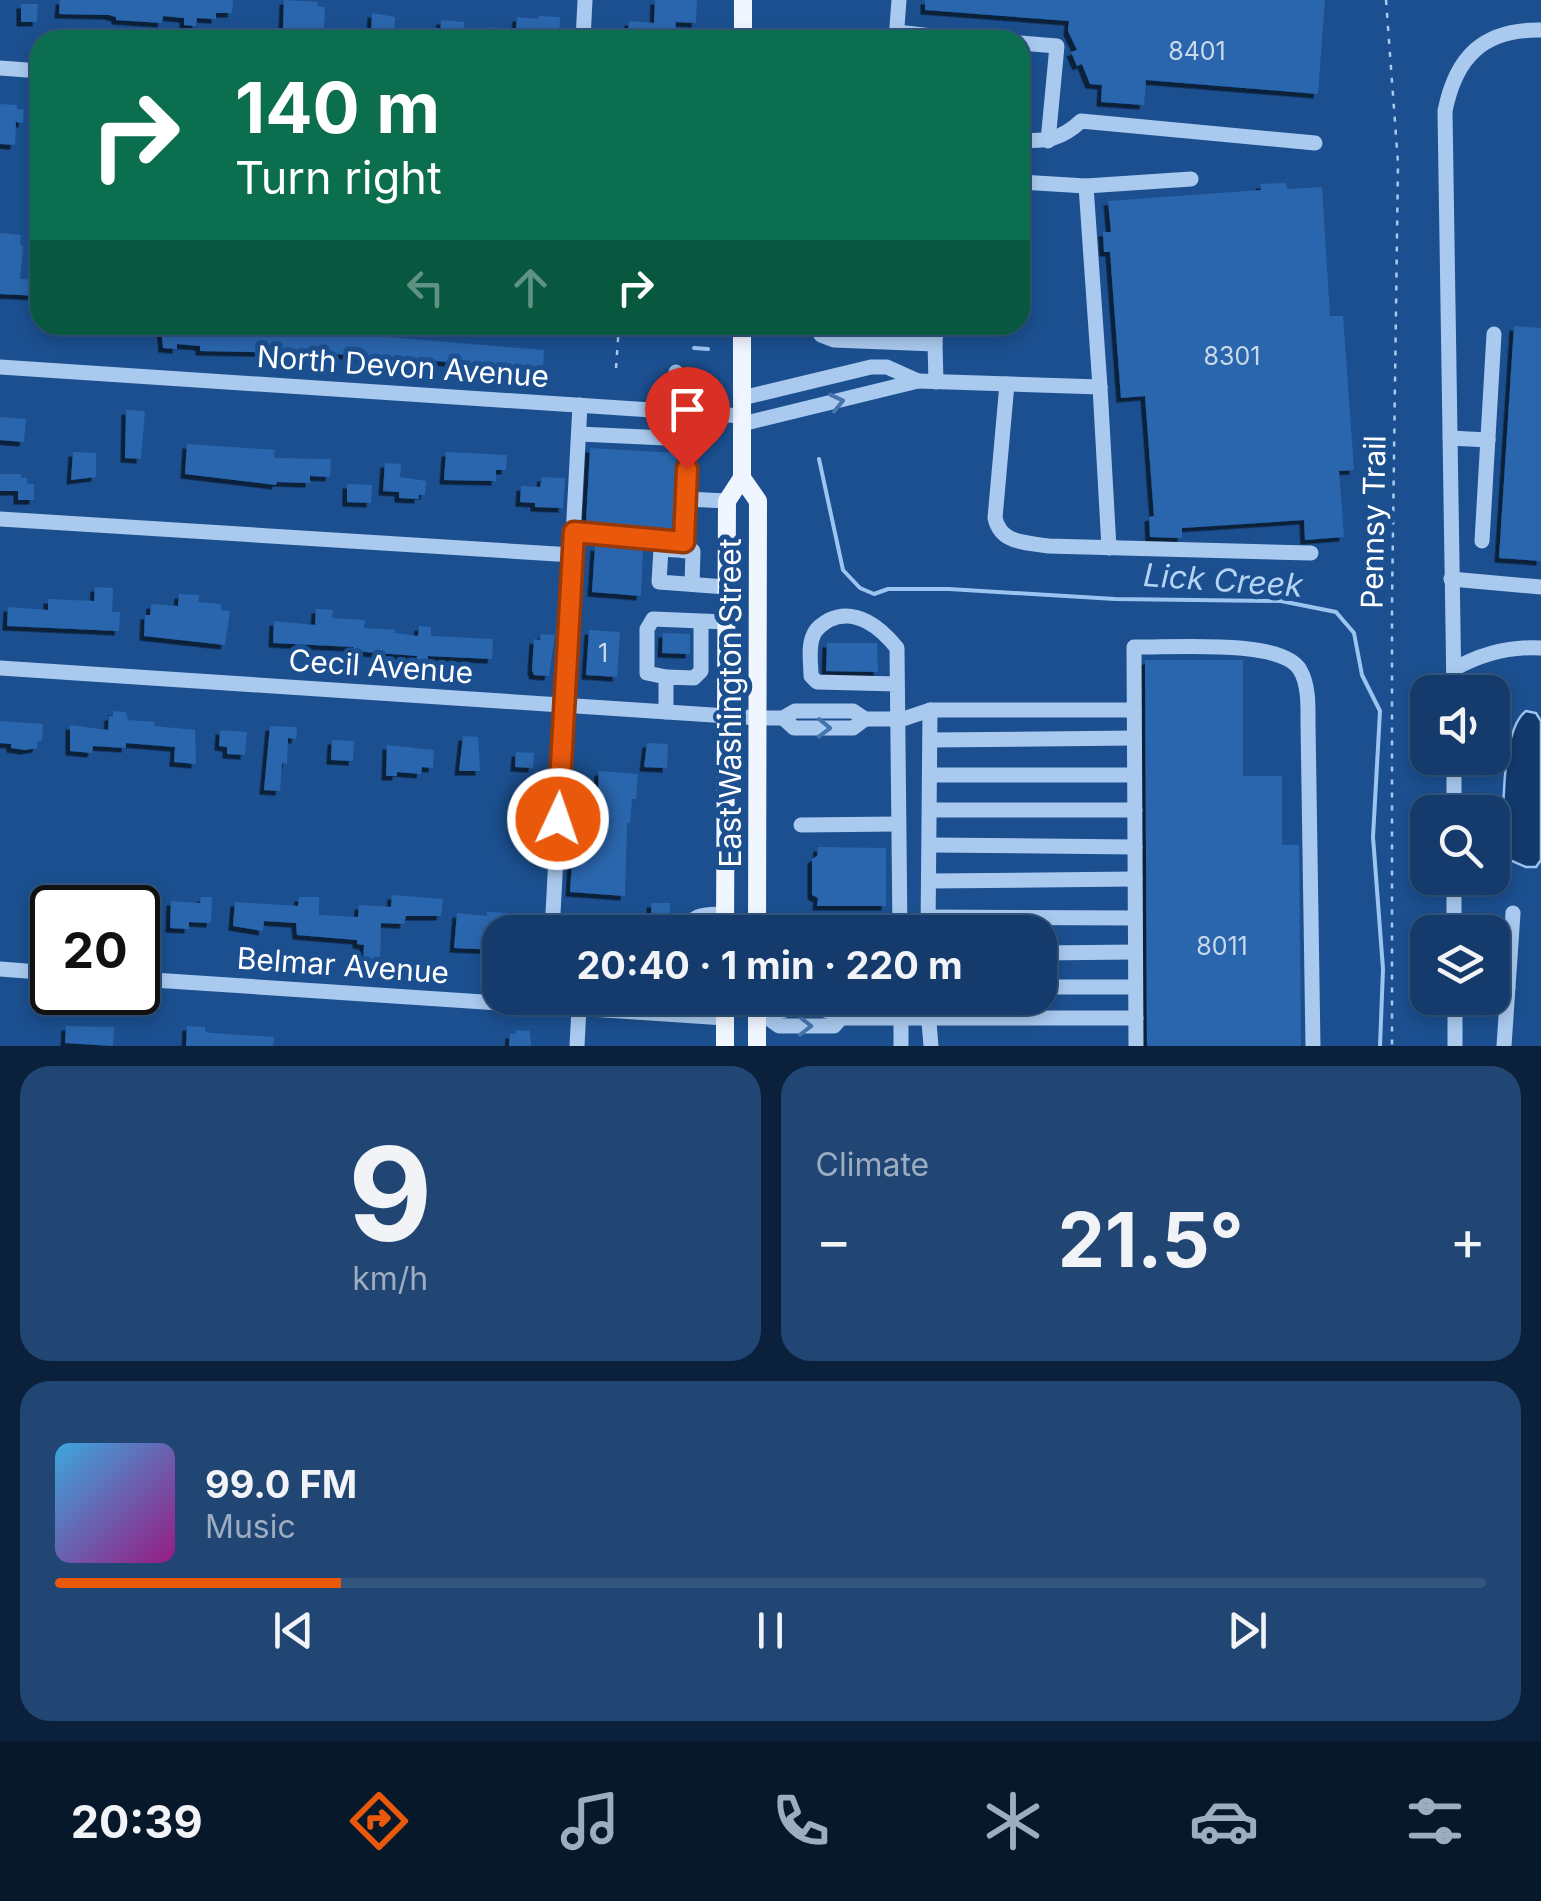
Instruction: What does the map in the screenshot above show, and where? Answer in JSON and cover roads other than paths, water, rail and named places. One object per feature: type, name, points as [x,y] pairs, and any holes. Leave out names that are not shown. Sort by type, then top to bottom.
[{"type":"main road","points":[[743,0],[743,30]]},
{"type":"main road","name":"East Washington Street","points":[[725,915],[727,501],[742,478],[742,335]]},
{"type":"main road","name":"East Washington Street","points":[[742,478],[758,501],[757,915]]},
{"type":"main road","points":[[757,1046],[761,1015]]},
{"type":"main road","points":[[725,1018],[725,1046]]},
{"type":"street","points":[[583,30],[585,0]]},
{"type":"street","points":[[897,30],[899,0]]},
{"type":"street","points":[[1454,675],[1444,125],[1448,98],[1463,64],[1478,46],[1511,32],[1541,30]]},
{"type":"street","points":[[1030,44],[1058,46],[1048,141]]},
{"type":"street","points":[[0,68],[30,70]]},
{"type":"street","points":[[1030,140],[1048,141],[1069,132],[1081,121],[1315,143]]},
{"type":"street","points":[[1030,183],[1086,186],[1190,179]]},
{"type":"street","points":[[1086,186],[1109,548]]},
{"type":"street","points":[[1482,541],[1494,334]]},
{"type":"street","points":[[822,335],[834,340],[935,344]]},
{"type":"street","points":[[935,335],[936,382]]},
{"type":"street","points":[[742,413],[872,366],[887,366],[918,381]]},
{"type":"street","name":"North Devon Avenue","points":[[0,367],[674,412],[742,413]]},
{"type":"street","points":[[674,438],[676,372]]},
{"type":"street","points":[[742,413],[918,381],[1100,388]]},
{"type":"street","points":[[1007,384],[996,518],[998,530],[1009,540],[1048,546],[1311,554]]},
{"type":"street","points":[[553,915],[580,405]]},
{"type":"street","points":[[578,434],[688,439],[684,547]]},
{"type":"street","points":[[1450,438],[1488,440]]},
{"type":"street","points":[[686,498],[727,501]]},
{"type":"street","points":[[0,519],[573,555]]},
{"type":"street","points":[[574,532],[684,547],[693,551],[692,584]]},
{"type":"street","points":[[684,547],[661,549],[659,582],[726,587]]},
{"type":"street","points":[[1451,579],[1541,587]]},
{"type":"street","points":[[897,684],[817,682],[811,676],[811,640],[816,629],[838,616],[849,615],[871,623],[897,648],[900,915]]},
{"type":"street","points":[[700,622],[698,676],[666,677],[647,672],[649,623],[653,619],[726,622]]},
{"type":"street","points":[[1136,1046],[1134,648],[1256,650],[1279,655],[1301,670],[1308,694],[1313,1046]]},
{"type":"street","points":[[1454,668],[1502,650],[1541,648]]},
{"type":"street","name":"Cecil Avenue","points":[[0,668],[782,718],[794,728],[852,728],[865,719],[897,719],[930,710],[1134,710]]},
{"type":"street","points":[[666,677],[666,712]]},
{"type":"street","points":[[928,915],[930,710]]},
{"type":"street","points":[[930,740],[1134,738]]},
{"type":"street","points":[[930,775],[1134,775]]},
{"type":"street","points":[[930,810],[1135,810]]},
{"type":"street","points":[[801,825],[898,824]]},
{"type":"street","points":[[930,845],[1135,848]]},
{"type":"street","points":[[929,880],[1135,879]]},
{"type":"street","points":[[1510,931],[1513,914]]},
{"type":"street","points":[[1057,921],[1135,918]]},
{"type":"street","points":[[1057,953],[1135,952]]},
{"type":"street","points":[[0,969],[30,971]]},
{"type":"street","name":"Belmar Avenue","points":[[160,979],[482,998]]},
{"type":"street","points":[[1057,987],[1135,986]]},
{"type":"street","points":[[577,1046],[579,1015]]},
{"type":"street","name":"Belmar Avenue","points":[[679,1015],[725,1018]]},
{"type":"street","points":[[927,1015],[931,1046]]},
{"type":"street","points":[[1454,1015],[1455,1046]]},
{"type":"street","points":[[1502,1015],[1504,1046]]},
{"type":"street","points":[[762,1018],[779,1026],[834,1026],[841,1018],[1136,1018]]},
{"type":"street","points":[[901,1018],[901,1046]]},
{"type":"water","points":[[1526,711],[1536,713],[1541,721],[1541,860],[1536,867],[1510,860],[1510,795],[1504,795],[1505,775],[1510,775],[1510,742]]},
{"type":"waterway","name":"Lick Creek","points":[[694,348],[708,349]]},
{"type":"waterway","name":"Lick Creek","points":[[819,459],[843,570],[860,588],[874,594],[888,589],[949,589],[1115,599],[1281,601],[1336,612],[1354,633],[1362,675],[1380,711],[1373,837],[1383,969],[1380,1046]]}]
